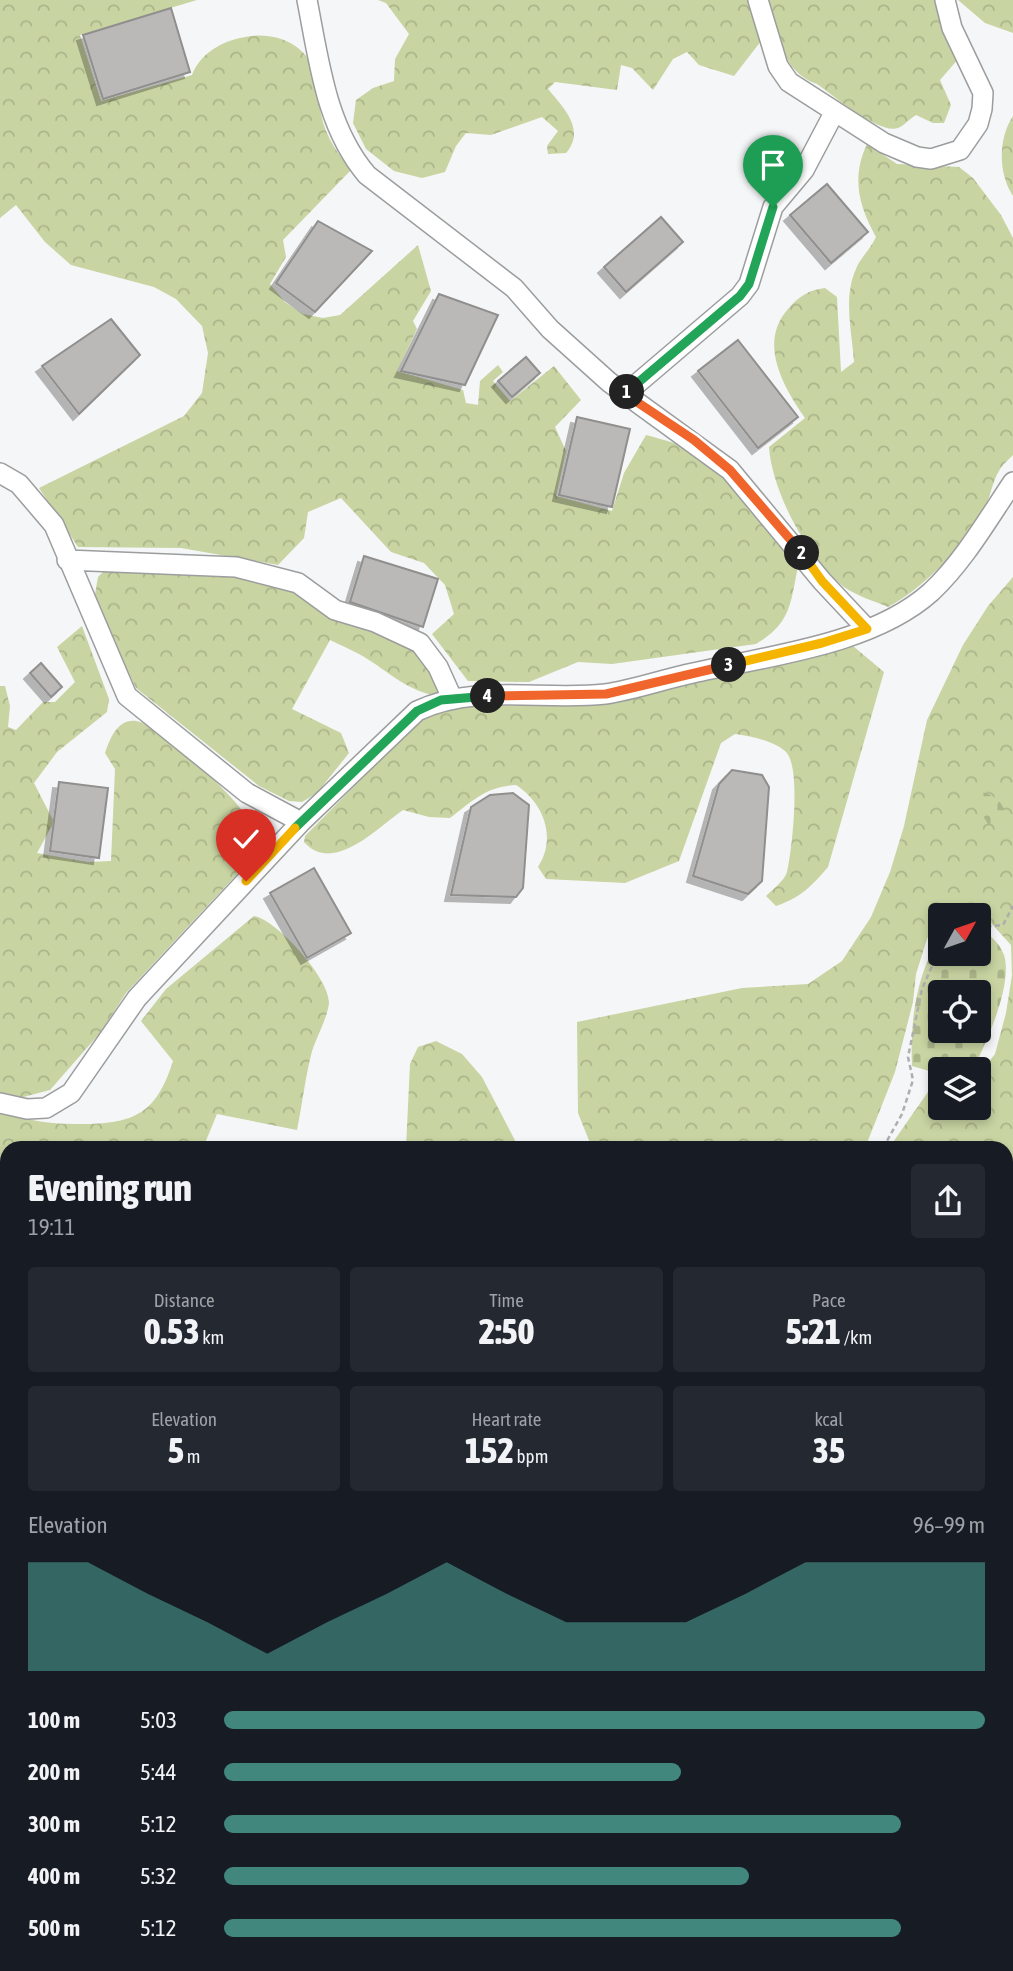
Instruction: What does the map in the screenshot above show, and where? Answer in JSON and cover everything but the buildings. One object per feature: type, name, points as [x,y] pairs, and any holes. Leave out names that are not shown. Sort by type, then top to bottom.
[{"type":"street","points":[[307,0],[336,127],[349,155],[366,175],[514,288],[577,355],[625,394],[694,440],[730,470],[822,581],[867,629]]},
{"type":"street","points":[[758,0],[783,77],[834,113],[884,143],[917,157],[932,159],[960,150],[978,124],[983,93],[952,27],[945,0]]},
{"type":"street","points":[[625,394],[740,296],[749,284],[773,207],[804,170],[834,113]]},
{"type":"street","points":[[0,473],[19,484],[38,503],[54,525],[127,696],[247,793],[301,822]]},
{"type":"street","points":[[0,1103],[27,1109],[46,1108],[71,1093],[137,998],[301,822],[417,711],[452,698],[606,694],[822,643],[867,629],[899,614],[930,592],[960,559],[1013,482]]},
{"type":"street","points":[[68,560],[236,567],[298,583],[335,610],[388,626],[420,643],[438,667],[452,698]]},
{"type":"path","points":[[991,925],[1003,925],[1013,906]]},
{"type":"path","points":[[887,1141],[902,1114],[913,1080],[908,1057],[922,989],[932,966]]},
{"type":"green space","points":[[0,0],[197,0],[80,35],[101,101],[192,75],[205,56],[232,40],[264,36],[287,41],[297,47],[312,65],[323,122],[329,137],[351,170],[283,240],[286,257],[270,284],[285,302],[303,314],[323,318],[340,315],[418,245],[431,291],[413,321],[417,329],[397,371],[463,390],[466,403],[478,405],[480,381],[498,365],[503,372],[493,381],[510,401],[554,366],[581,400],[555,427],[566,451],[556,496],[612,511],[624,473],[646,435],[685,447],[712,462],[739,488],[799,562],[788,610],[777,628],[756,644],[612,664],[578,662],[529,682],[468,681],[432,634],[454,614],[445,585],[424,563],[391,552],[341,498],[308,512],[304,538],[278,565],[181,548],[78,547],[39,488],[184,416],[202,393],[208,353],[202,326],[176,299],[154,287],[71,265],[45,242],[16,205],[0,218]]},
{"type":"green space","points":[[378,0],[748,0],[761,41],[734,76],[699,65],[687,52],[673,59],[653,90],[632,68],[621,65],[617,90],[555,82],[548,89],[566,112],[573,128],[572,144],[566,153],[548,154],[547,146],[558,131],[542,117],[491,135],[466,133],[456,146],[445,172],[422,178],[394,171],[366,149],[353,123],[356,100],[373,88],[394,81],[395,59],[409,34],[386,3]]},
{"type":"green space","points":[[767,0],[936,0],[959,58],[940,80],[951,105],[944,123],[933,123],[916,115],[898,128],[880,126],[805,78],[795,70],[782,50]]},
{"type":"green space","points":[[958,0],[1013,0],[1013,33],[985,23]]},
{"type":"green space","points":[[1013,116],[1013,196],[1002,167],[1002,145]]},
{"type":"green space","points":[[867,144],[897,164],[959,167],[973,178],[1001,215],[1013,238],[1013,455],[1000,469],[984,511],[962,542],[915,590],[888,607],[844,587],[818,560],[785,504],[777,484],[769,447],[805,418],[782,378],[774,350],[779,322],[792,304],[809,292],[825,288],[837,297],[841,372],[854,362],[849,315],[850,291],[858,265],[876,237],[865,214],[859,192],[859,169]]},
{"type":"green space","points":[[106,569],[249,576],[279,583],[383,631],[408,646],[427,665],[440,686],[436,696],[417,690],[364,657],[330,640],[292,709],[341,733],[349,753],[317,793],[302,802],[289,801],[259,786],[136,688],[94,600],[98,577]]},
{"type":"green space","points":[[1013,577],[1013,1141],[894,1141],[928,1092],[928,1120],[991,1120],[991,1059],[995,1054],[1006,1013],[1012,975],[1011,945],[991,923],[991,903],[928,903],[928,937],[916,974],[913,1002],[895,1072],[868,1141],[589,1141],[578,1113],[577,1022],[742,988],[808,984],[842,961],[871,917],[890,872],[904,826],[927,720],[963,645],[988,606]]},
{"type":"green space","points":[[82,626],[109,699],[107,712],[57,752],[34,783],[54,822],[37,853],[88,862],[111,861],[115,769],[105,753],[119,727],[129,721],[136,721],[147,725],[180,749],[233,799],[251,824],[254,856],[126,993],[100,1033],[50,1090],[16,1099],[0,1096],[0,686],[5,686],[10,706],[8,727],[16,730],[43,702],[55,702],[75,682],[57,647]]},
{"type":"green space","points":[[853,646],[884,672],[828,867],[805,891],[776,906],[766,896],[784,878],[789,861],[794,809],[790,759],[785,751],[774,744],[735,734],[721,743],[679,861],[625,883],[546,879],[538,867],[547,844],[545,822],[534,801],[516,785],[488,791],[450,818],[429,817],[403,810],[368,837],[341,851],[316,851],[304,842],[305,836],[410,730],[434,712],[467,707],[612,703]]},
{"type":"green space","points":[[982,792],[1001,803],[1006,816],[998,823],[988,824],[978,808]]},
{"type":"green space","points":[[254,916],[276,928],[288,939],[321,980],[329,1003],[311,1055],[297,1130],[217,1114],[206,1141],[0,1141],[0,1111],[39,1121],[99,1124],[128,1118],[150,1105],[159,1094],[173,1061],[141,1021],[166,989]]},
{"type":"green space","points":[[991,937],[1000,946],[1006,967],[1005,981],[991,1028],[991,980],[928,980],[928,1043],[985,1043],[979,1057],[928,1057],[928,1071],[912,1066],[916,999],[928,960],[928,966],[991,966]]},
{"type":"green space","points":[[436,1041],[462,1054],[482,1077],[515,1141],[406,1141],[410,1064],[418,1047]]},
{"type":"route","points":[[246,881],[301,822],[398,728],[417,711],[441,700],[469,695],[606,694],[822,643],[867,629],[822,581],[802,553],[730,470],[694,440],[625,394],[740,296],[749,284],[773,207]]}]
